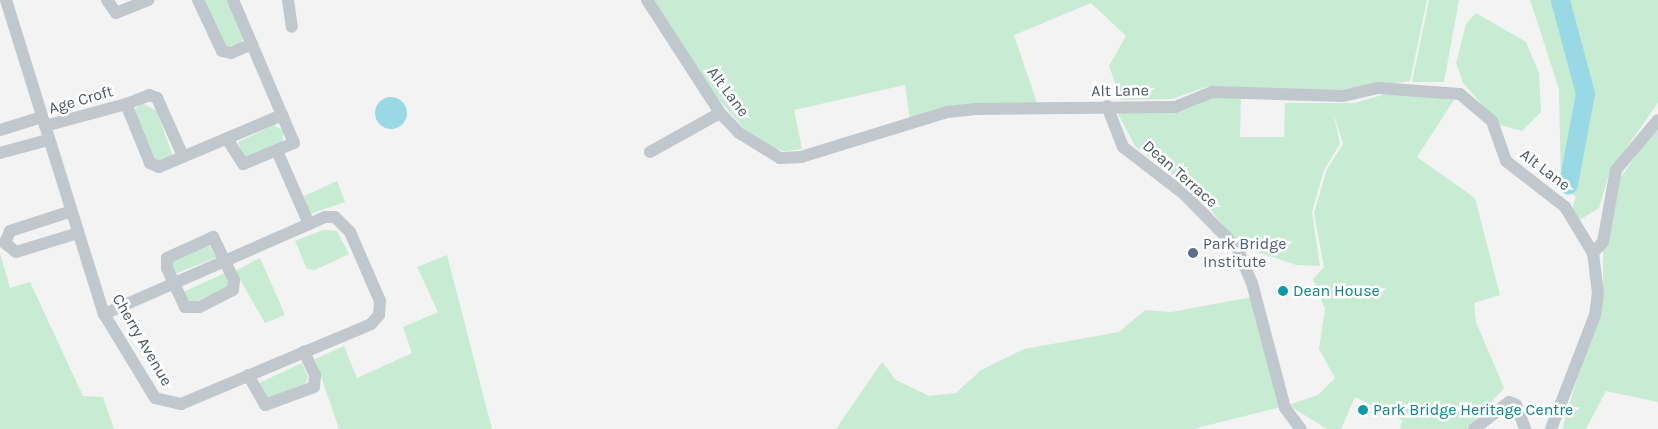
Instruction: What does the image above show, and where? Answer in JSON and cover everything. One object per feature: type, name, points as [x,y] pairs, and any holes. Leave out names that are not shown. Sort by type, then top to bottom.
[{"type":"street","points":[[107,0],[116,13],[149,0]]},
{"type":"street","points":[[198,0],[222,51],[231,53],[252,44]]},
{"type":"street","points":[[228,139],[243,164],[294,143],[233,0]]},
{"type":"street","points":[[288,0],[292,27]]},
{"type":"street","name":"Alt Lane","points":[[647,0],[720,113],[739,133],[780,158],[790,159],[947,112],[1107,106],[1175,107],[1212,92],[1343,96],[1378,88],[1460,94],[1492,120],[1506,161],[1565,207],[1593,253]]},
{"type":"street","name":"Cherry Avenue","points":[[4,2],[43,122],[75,234],[104,314],[155,398],[165,403],[181,404],[371,324],[380,315],[380,301],[350,232],[336,217],[309,224]]},
{"type":"street","name":"Age Croft","points":[[43,122],[126,104],[149,95],[156,98],[183,156]]},
{"type":"street","name":"Age Croft","points":[[126,104],[150,163],[159,166],[282,115]]},
{"type":"street","name":"Dean Terrace","points":[[1107,106],[1123,147],[1184,194],[1237,248],[1252,283],[1285,408],[1301,429]]},
{"type":"street","points":[[650,152],[720,113]]},
{"type":"street","points":[[1551,429],[1595,315],[1598,292],[1593,253],[1603,242],[1616,170],[1658,120]]},
{"type":"street","points":[[0,130],[43,122]]},
{"type":"street","points":[[0,153],[48,140]]},
{"type":"street","points":[[104,314],[309,224],[277,151]]},
{"type":"street","points":[[69,212],[10,231],[5,243],[16,252],[75,234]]},
{"type":"street","points":[[205,238],[215,238],[226,261],[234,283],[227,295],[185,307],[174,284],[167,258],[205,238]]},
{"type":"street","points":[[248,375],[265,404],[314,387],[315,375],[304,351]]},
{"type":"street","points":[[1474,429],[1509,402],[1516,405],[1525,429]]},
{"type":"green space","points":[[202,0],[228,0],[243,39],[239,45],[225,47]]},
{"type":"green space","points":[[653,0],[1427,0],[1410,81],[1334,92],[1206,87],[1172,99],[1121,100],[1109,66],[1126,36],[1091,3],[1014,35],[1038,106],[910,120],[905,85],[794,110],[802,149],[786,151],[774,149],[748,133],[702,80]]},
{"type":"green space","points":[[1429,0],[1459,0],[1444,82],[1412,82]]},
{"type":"green space","points":[[1530,0],[1658,0],[1658,103],[1610,171],[1599,208],[1578,221],[1572,209],[1576,196],[1561,189],[1559,89]]},
{"type":"green space","points":[[1476,13],[1526,42],[1539,73],[1541,112],[1522,131],[1500,125],[1463,83],[1456,63],[1466,24]]},
{"type":"green space","points":[[1414,94],[1454,100],[1417,157],[1475,198],[1500,295],[1474,303],[1476,322],[1504,388],[1467,429],[1400,429],[1402,420],[1355,397],[1341,429],[1327,429],[1288,405],[1318,395],[1335,378],[1319,349],[1325,309],[1313,279],[1324,267],[1314,213],[1327,169],[1343,144],[1334,115],[1340,144],[1324,170],[1312,212],[1320,266],[1296,265],[1239,246],[1201,197],[1135,146],[1118,114],[1215,95],[1241,97],[1240,137],[1284,137],[1285,103],[1355,103],[1382,95]]},
{"type":"green space","points":[[142,103],[157,111],[173,157],[161,162],[155,159],[133,111]]},
{"type":"green space","points":[[274,125],[283,131],[283,142],[249,158],[243,156],[238,142]]},
{"type":"green space","points":[[1658,125],[1658,402],[1606,391],[1586,429],[1562,429],[1603,291],[1603,250],[1615,185]]},
{"type":"green space","points":[[337,181],[345,202],[310,214],[304,196]]},
{"type":"green space","points":[[323,230],[337,231],[349,254],[315,270],[307,269],[295,241]]},
{"type":"green space","points":[[207,243],[217,257],[173,275],[172,260]]},
{"type":"green space","points":[[0,253],[10,288],[30,282],[83,396],[103,397],[114,429],[0,429]]},
{"type":"green space","points":[[447,255],[492,429],[339,429],[315,359],[344,346],[357,378],[412,353],[403,327],[438,312],[417,267]]},
{"type":"green space","points":[[260,258],[285,315],[265,323],[235,271]]},
{"type":"green space","points":[[225,273],[230,287],[189,304],[181,293]]},
{"type":"green space","points":[[1252,297],[1281,407],[1193,429],[836,429],[882,362],[896,380],[929,396],[956,393],[981,370],[1024,349],[1119,332],[1145,310],[1171,312]]},
{"type":"green space","points":[[302,363],[308,377],[304,386],[265,400],[257,384]]},
{"type":"water","points":[[391,97],[397,98],[402,102],[406,107],[406,119],[402,124],[397,128],[391,129],[385,128],[380,124],[376,119],[375,113],[376,107],[380,102],[385,98]]},
{"type":"waterway","points":[[1560,0],[1585,93],[1568,184]]},
{"type":"place","name":"Park Bridge Institute","points":[[1193,253]]},
{"type":"place","name":"Dean House","points":[[1283,291]]},
{"type":"place","name":"Park Bridge Heritage Centre","points":[[1363,410]]}]
